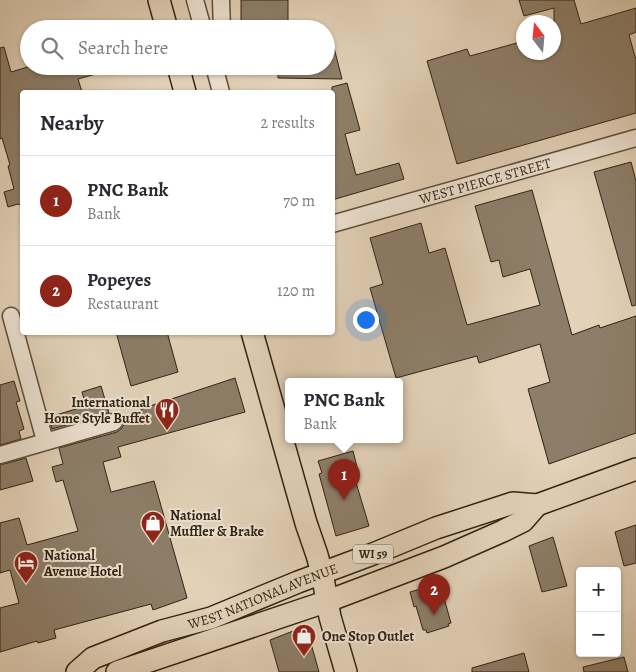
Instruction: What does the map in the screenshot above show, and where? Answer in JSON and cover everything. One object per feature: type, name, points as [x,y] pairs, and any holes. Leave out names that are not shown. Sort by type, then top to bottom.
[{"type":"main road","points":[[159,0],[165,20]]},
{"type":"main road","points":[[178,77],[184,90]]},
{"type":"main road","points":[[252,335],[322,573],[330,617],[346,672]]},
{"type":"main road","name":"WEST NATIONAL AVENUE","points":[[117,672],[214,628],[298,582],[436,528],[513,503],[537,505],[636,469]]},
{"type":"main road","name":"WEST NATIONAL AVENUE","points":[[77,672],[93,658],[162,631],[214,628],[328,601],[444,557],[503,531],[523,521],[537,505]]},
{"type":"main road","points":[[436,528],[444,557]]},
{"type":"street","points":[[196,0],[201,20]]},
{"type":"street","points":[[221,0],[222,20]]},
{"type":"street","points":[[216,75],[220,90]]},
{"type":"street","points":[[221,90],[222,75]]},
{"type":"street","name":"WEST PIERCE STREET","points":[[335,223],[636,138]]},
{"type":"street","points":[[11,316],[45,441]]},
{"type":"street","points":[[0,455],[114,422]]},
{"type":"building","points":[[241,0],[288,0],[288,20],[241,20]]},
{"type":"building","points":[[519,0],[574,0],[581,24],[636,8],[636,32],[629,35],[636,60],[636,113],[457,164],[427,61],[467,49],[470,56],[516,43],[516,60],[561,60],[561,15],[554,15],[554,8],[524,15]]},
{"type":"building","points":[[4,47],[11,72],[20,69],[20,75],[92,75],[78,79],[81,90],[20,90],[20,204],[8,207],[4,192],[14,189],[8,166],[10,165],[2,138],[0,139],[0,48]]},
{"type":"building","points":[[335,52],[342,79],[278,78],[278,75],[335,75]]},
{"type":"building","points":[[347,83],[360,130],[345,134],[356,175],[399,163],[404,179],[335,199],[335,90],[332,90],[332,87]]},
{"type":"building","points":[[631,162],[636,181],[636,305],[632,306],[594,172]]},
{"type":"building","points":[[532,190],[572,335],[599,325],[600,328],[636,316],[636,433],[549,464],[528,389],[550,382],[540,344],[479,363],[477,356],[396,378],[370,288],[383,284],[370,238],[421,223],[429,253],[445,248],[467,325],[540,305],[530,269],[503,277],[499,260],[491,262],[475,206]]},
{"type":"building","points":[[117,335],[168,335],[178,372],[131,386]]},
{"type":"building","points":[[235,378],[245,412],[118,447],[121,457],[103,462],[111,492],[154,481],[187,598],[153,610],[151,604],[54,630],[56,638],[38,643],[37,641],[0,652],[0,608],[19,603],[10,570],[0,573],[0,523],[19,518],[27,545],[78,531],[63,480],[56,482],[52,467],[63,464],[59,448],[117,432],[124,425],[123,418],[142,413],[141,409]]},
{"type":"building","points":[[14,381],[20,401],[16,402],[24,429],[19,431],[21,439],[0,445],[0,385]]},
{"type":"building","points":[[101,386],[109,413],[52,429],[49,417],[86,406],[82,392]]},
{"type":"building","points":[[353,451],[357,467],[352,469],[369,526],[336,536],[319,474],[322,473],[318,461]]},
{"type":"building","points":[[26,458],[33,481],[0,490],[0,465]]},
{"type":"building","points":[[636,525],[636,563],[624,566],[615,532]]},
{"type":"building","points":[[553,537],[567,586],[542,592],[529,546]]},
{"type":"building","points":[[442,583],[451,623],[448,624],[449,626],[427,633],[426,630],[423,630],[410,592]]},
{"type":"building","points":[[306,626],[319,672],[279,672],[270,640]]},
{"type":"building","points":[[524,653],[529,672],[472,672],[472,668]]},
{"type":"building","points":[[624,657],[628,672],[584,672],[583,667]]},
{"type":"place","name":"International Home Style Buffet","points":[[167,431]]},
{"type":"place","name":"PNC Bank","points":[[344,500]]},
{"type":"place","name":"National Muffler & Brake","points":[[153,544]]},
{"type":"place","name":"National Avenue Hotel","points":[[26,584]]},
{"type":"place","name":"Popeyes","points":[[434,615]]},
{"type":"place","name":"One Stop Outlet","points":[[304,657]]}]
